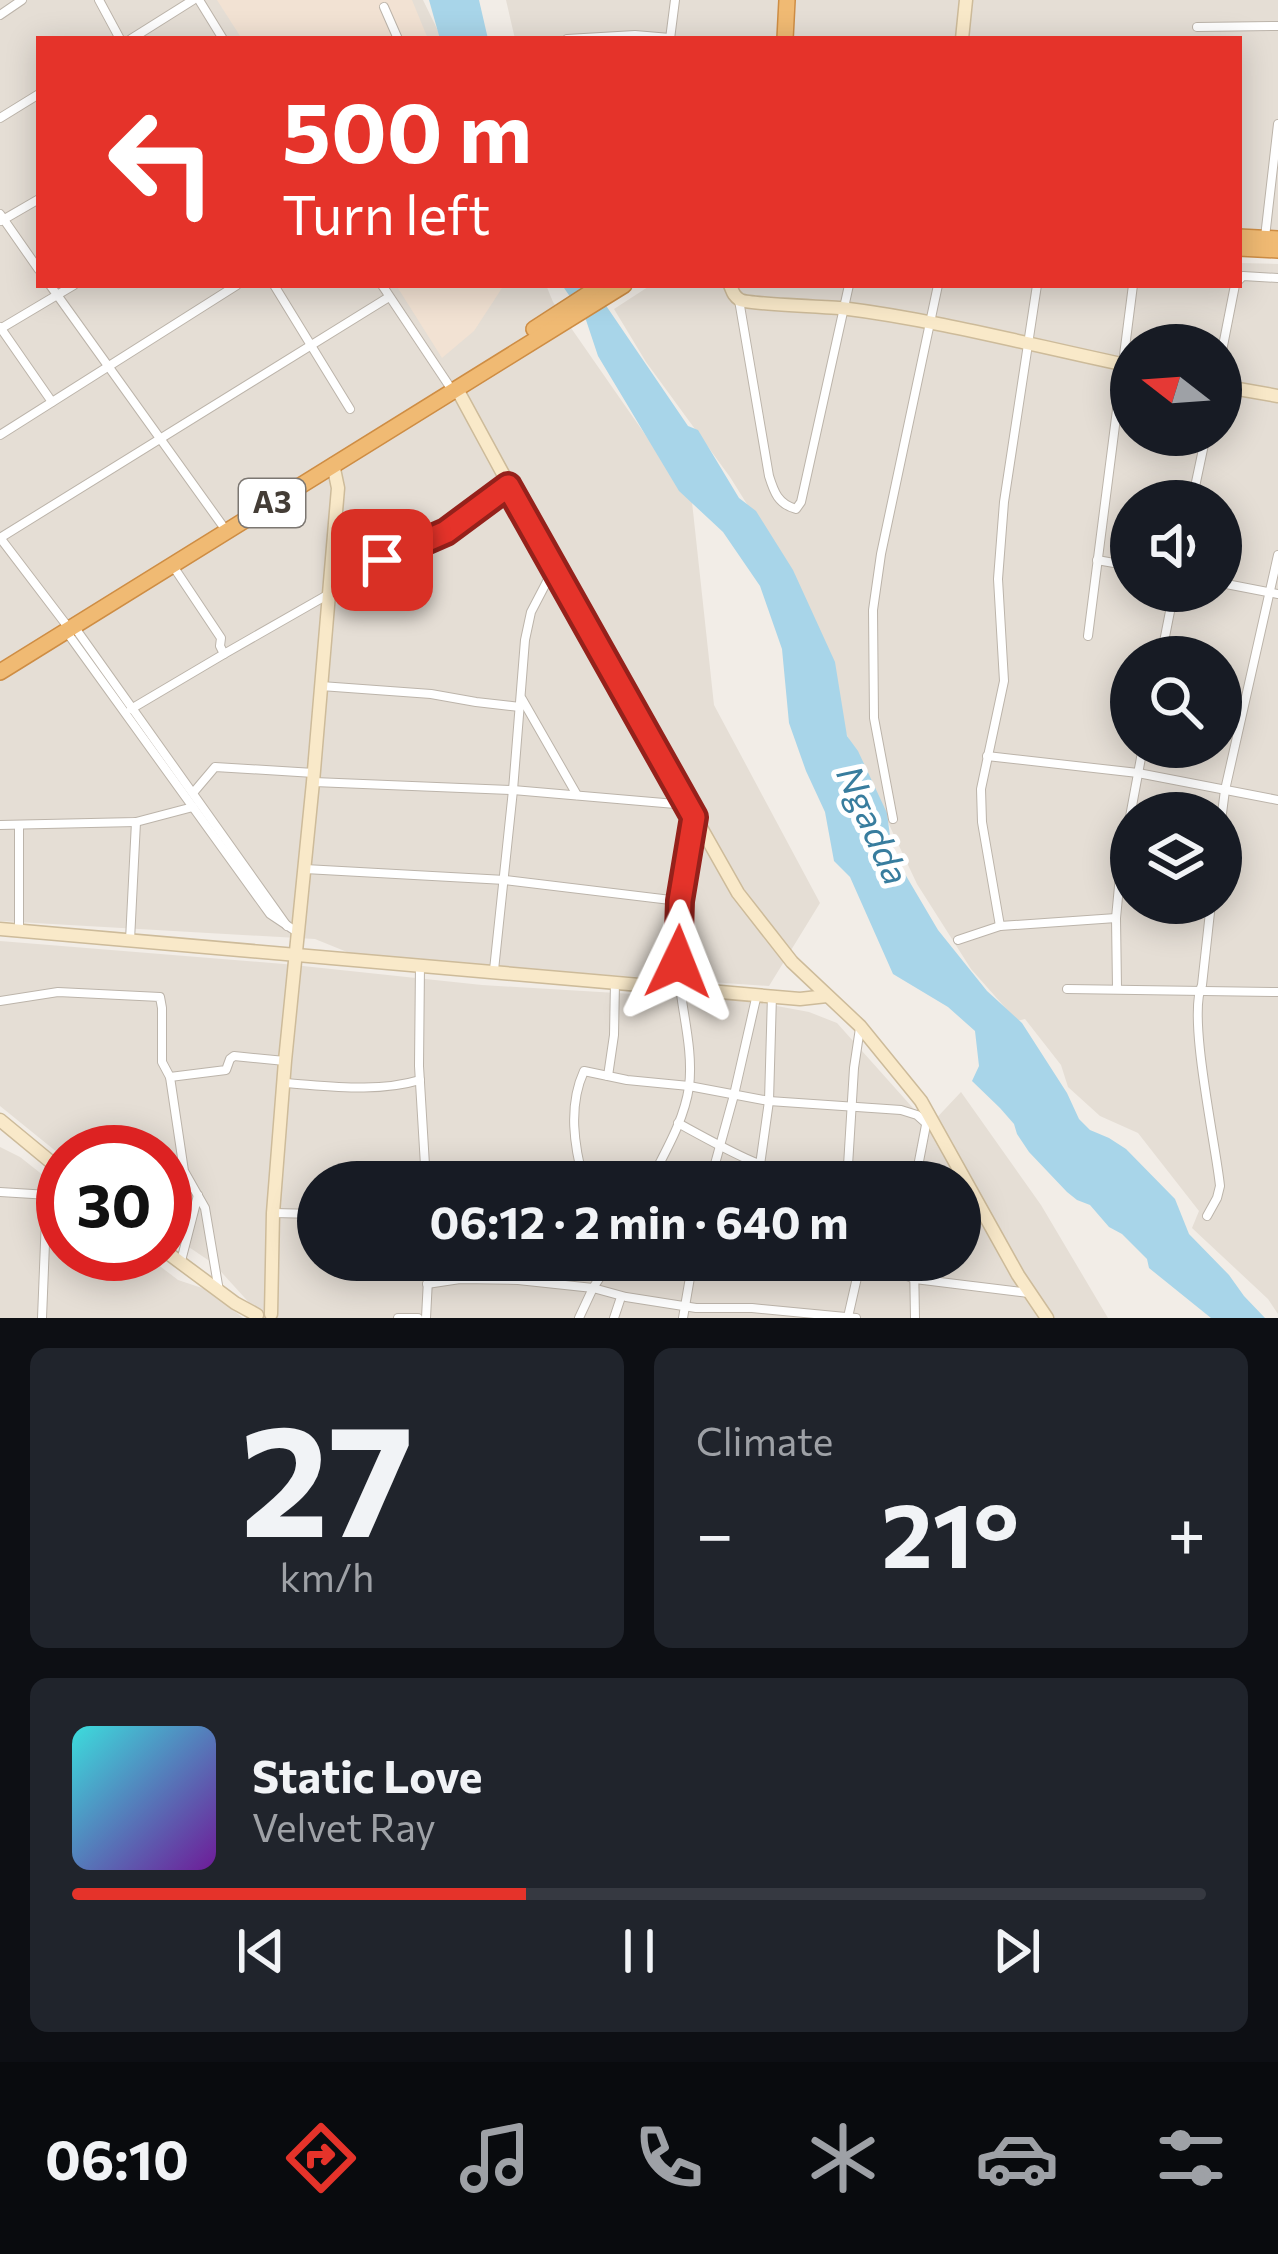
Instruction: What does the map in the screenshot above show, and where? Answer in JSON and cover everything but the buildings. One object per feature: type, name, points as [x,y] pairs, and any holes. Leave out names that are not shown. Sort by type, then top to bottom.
[{"type":"highway","points":[[776,36],[777,0]]},
{"type":"highway","points":[[785,36],[788,0]]},
{"type":"highway","points":[[796,36],[797,0]]},
{"type":"highway","points":[[1242,248],[1278,250]]},
{"type":"highway","name":"A3","points":[[541,330],[598,288]]},
{"type":"highway","name":"A3","points":[[0,660],[172,565],[223,527],[333,464],[541,330],[618,288]]},
{"type":"highway","name":"A3","points":[[0,672],[67,625],[453,386]]},
{"type":"street","points":[[0,15],[22,0]]},
{"type":"street","points":[[99,0],[118,36]]},
{"type":"street","points":[[135,36],[196,0],[222,36]]},
{"type":"street","points":[[670,36],[675,0]]},
{"type":"street","points":[[962,36],[966,0]]},
{"type":"street","points":[[384,7],[397,36]]},
{"type":"street","points":[[1196,27],[1278,26]]},
{"type":"street","points":[[0,118],[36,96]]},
{"type":"street","points":[[1271,238],[1278,124]]},
{"type":"street","points":[[36,200],[1,218],[36,266]]},
{"type":"street","points":[[1242,278],[1278,278]]},
{"type":"street","points":[[52,288],[223,527]]},
{"type":"street","points":[[52,402],[0,328],[69,288]]},
{"type":"street","points":[[0,435],[232,288]]},
{"type":"street","points":[[276,288],[350,409]]},
{"type":"street","points":[[384,288],[453,386],[738,892],[771,938],[860,1026],[928,1118],[1047,1318]]},
{"type":"street","points":[[732,288],[746,303],[846,309],[1110,362]]},
{"type":"street","points":[[739,298],[769,476],[776,497],[796,509],[802,502],[849,288]]},
{"type":"street","points":[[893,819],[874,718],[873,610],[937,288]]},
{"type":"street","points":[[1000,926],[981,789],[1004,681],[998,580],[1004,502],[1036,288]]},
{"type":"street","points":[[1130,324],[1133,288]]},
{"type":"street","points":[[1228,324],[1236,288]]},
{"type":"street","points":[[293,930],[0,538],[389,296]]},
{"type":"street","points":[[1242,390],[1278,396]]},
{"type":"street","points":[[1088,636],[1112,456]]},
{"type":"street","points":[[192,1271],[261,1316],[270,1281],[293,930],[313,778],[338,488],[333,464]]},
{"type":"street","points":[[131,709],[329,590],[446,532],[508,486]]},
{"type":"street","points":[[1225,790],[1274,594],[1278,555]]},
{"type":"street","points":[[1097,560],[1110,562]]},
{"type":"street","points":[[172,565],[221,638],[224,654]]},
{"type":"street","points":[[494,970],[525,640],[531,612],[554,568]]},
{"type":"street","points":[[1242,587],[1274,594]]},
{"type":"street","points":[[67,625],[270,914],[293,930]]},
{"type":"street","points":[[321,686],[476,702],[520,701]]},
{"type":"street","points":[[520,701],[578,796]]},
{"type":"street","points":[[987,756],[1138,773],[1278,800]]},
{"type":"street","points":[[193,793],[215,767],[578,796],[690,811]]},
{"type":"street","points":[[1134,792],[1139,768]]},
{"type":"street","points":[[0,825],[136,822],[193,807]]},
{"type":"street","points":[[660,1161],[689,1086],[680,987],[680,901],[690,811]]},
{"type":"street","points":[[130,940],[136,822]]},
{"type":"street","points":[[19,825],[19,930]]},
{"type":"street","points":[[303,868],[505,880],[680,901]]},
{"type":"street","points":[[958,940],[1000,926],[1110,918]]},
{"type":"street","points":[[1115,924],[1117,988]]},
{"type":"street","points":[[1207,1216],[1220,1186],[1197,1020],[1209,924]]},
{"type":"street","points":[[0,929],[800,999],[826,996]]},
{"type":"street","points":[[420,964],[425,1161]]},
{"type":"street","points":[[608,1076],[615,982]]},
{"type":"street","points":[[1067,989],[1278,992]]},
{"type":"street","points":[[0,1001],[58,992],[160,997],[162,1062],[170,1077],[184,1172],[205,1208],[220,1292]]},
{"type":"street","points":[[715,1161],[764,994]]},
{"type":"street","points":[[761,1161],[769,1101],[764,994]]},
{"type":"street","points":[[848,1161],[860,1026]]},
{"type":"street","points":[[170,1077],[226,1070],[234,1056],[285,1061]]},
{"type":"street","points":[[580,1161],[574,1134],[584,1072],[769,1101],[901,1110],[928,1118]]},
{"type":"street","points":[[285,1083],[392,1088],[421,1080]]},
{"type":"street","points":[[919,1161],[928,1118]]},
{"type":"street","points":[[0,1120],[36,1149]]},
{"type":"street","points":[[678,1124],[751,1161]]},
{"type":"street","points":[[0,1192],[36,1194]]},
{"type":"street","points":[[192,1220],[198,1196]]},
{"type":"street","points":[[273,1214],[297,1214]]},
{"type":"street","points":[[427,1284],[518,1280],[684,1306],[850,1318],[858,1281]]},
{"type":"street","points":[[42,1318],[44,1281]]},
{"type":"street","points":[[398,1318],[422,1318],[427,1281]]},
{"type":"street","points":[[579,1318],[597,1281]]},
{"type":"street","points":[[682,1318],[689,1281]]},
{"type":"street","points":[[914,1281],[915,1318]]},
{"type":"street","points":[[929,1281],[1030,1294]]},
{"type":"street","points":[[614,1318],[621,1296]]},
{"type":"shaded area","points":[[0,0],[423,0],[441,36],[36,36],[36,288],[547,288],[692,502],[714,705],[820,903],[769,986],[394,960],[352,954],[315,939],[0,921]]},
{"type":"shaded area","points":[[217,0],[412,0],[427,36],[240,36]]},
{"type":"shaded area","points":[[506,0],[1278,0],[1278,232],[1242,228],[1242,36],[514,36]]},
{"type":"shaded area","points":[[1242,263],[1278,264],[1278,1314],[1192,1228],[1199,1211],[1138,1133],[1100,1116],[1068,1087],[1061,1065],[1025,1019],[1017,1021],[971,969],[917,884],[837,714],[802,592],[730,477],[646,362],[614,309],[646,288],[1242,288]]},
{"type":"shaded area","points":[[398,288],[502,288],[474,331],[442,358]]},
{"type":"shaded area","points":[[0,941],[482,985],[750,1001],[809,1012],[837,1023],[929,1126],[961,1092],[1041,1205],[1108,1318],[263,1318],[214,1264],[192,1249],[192,1125],[36,1125],[36,1135],[0,1106]]},
{"type":"shaded area","points":[[0,1147],[36,1170],[36,1281],[181,1281],[208,1290],[243,1318],[0,1318]]},
{"type":"water","points":[[429,0],[479,0],[487,36],[439,36]]},
{"type":"water","name":"Ngadda","points":[[564,288],[594,288],[688,426],[698,430],[739,498],[756,511],[793,570],[835,662],[847,736],[887,813],[892,852],[938,930],[987,991],[1022,1023],[1079,1119],[1126,1149],[1175,1199],[1189,1234],[1265,1318],[1211,1318],[1149,1268],[1147,1259],[1122,1234],[1090,1205],[1067,1192],[1029,1152],[1014,1124],[972,1081],[979,1066],[975,1031],[948,1007],[893,974],[850,877],[834,861],[825,812],[789,723],[782,649],[760,586],[723,532],[679,491],[598,356],[586,320]]},
{"type":"route","points":[[382,560],[446,532],[508,486],[694,817],[680,901],[678,962]]}]
